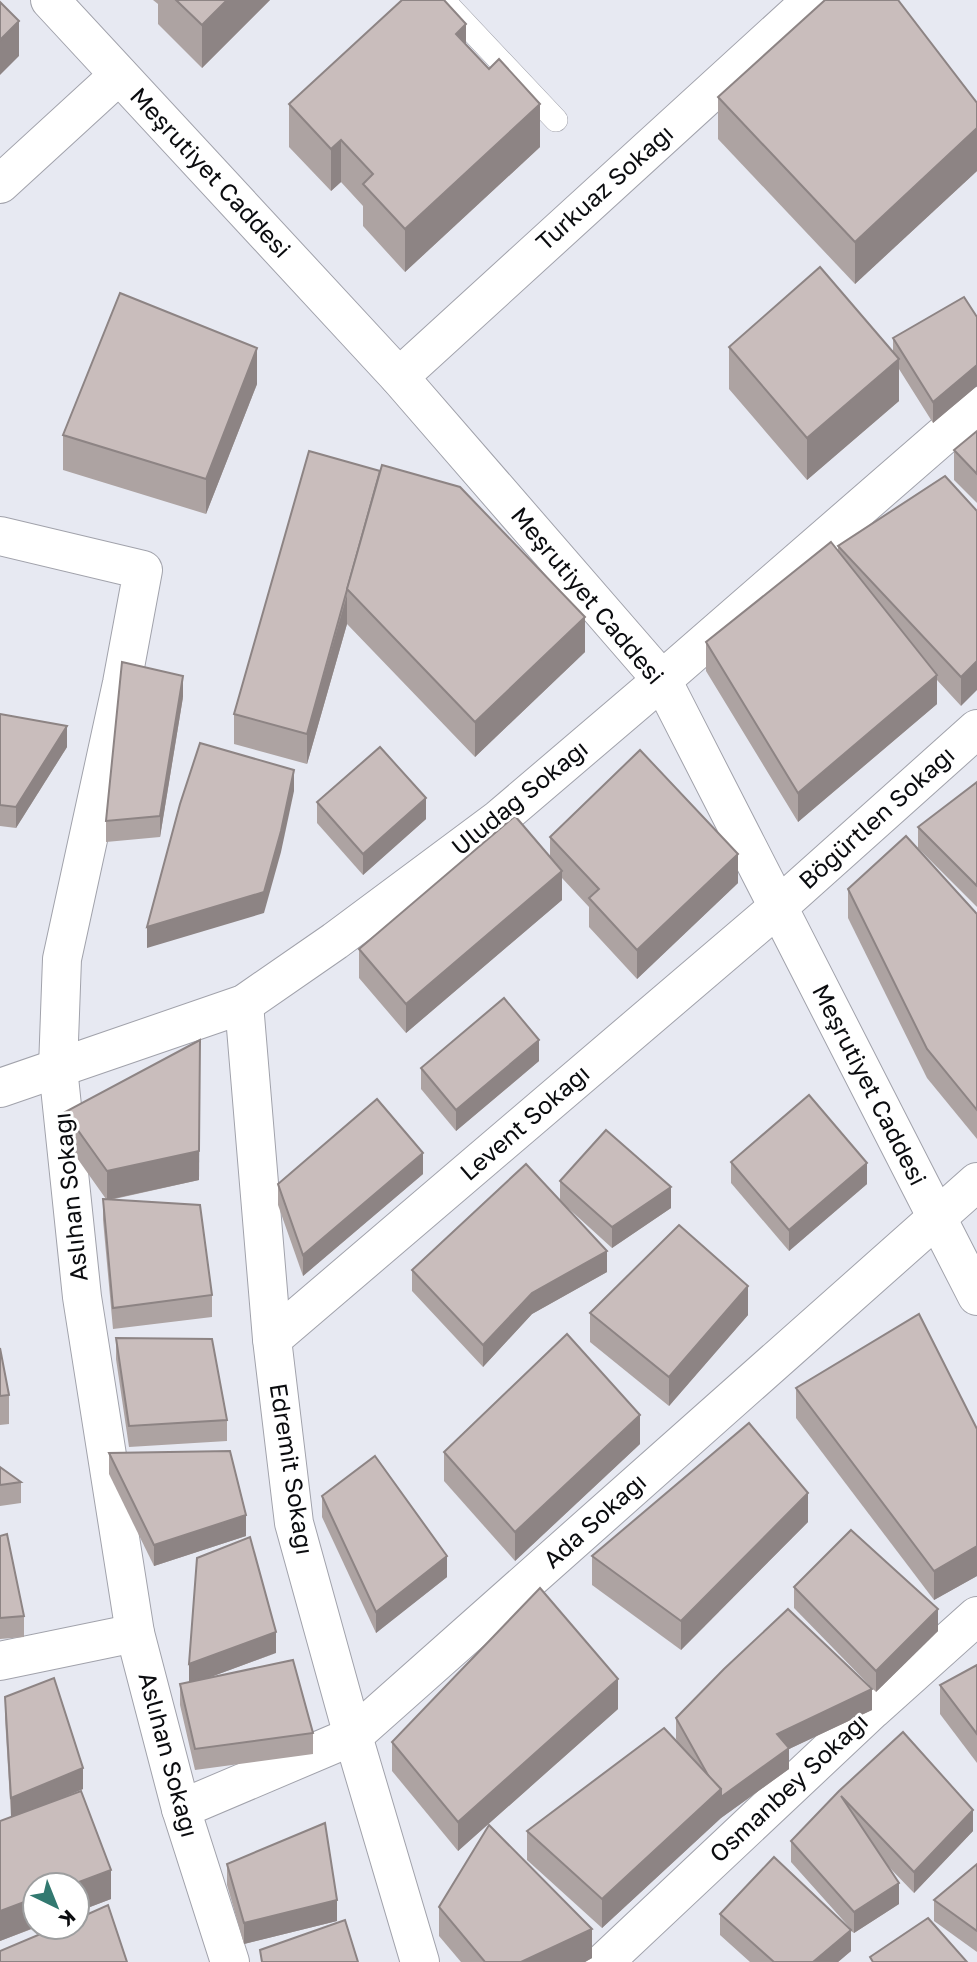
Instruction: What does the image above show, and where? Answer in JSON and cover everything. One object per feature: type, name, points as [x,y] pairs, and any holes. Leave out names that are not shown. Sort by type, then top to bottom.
[{"type":"street","name":"Meşrutiyet Caddesi","points":[[50,0],[399,377],[662,680],[977,1296]]},
{"type":"street","name":"Turkuaz Sokağı","points":[[399,377],[811,0]]},
{"type":"street","points":[[0,184],[119,75]]},
{"type":"street","name":"Uludağ Sokağı","points":[[0,1088],[244,1004],[335,941],[499,819],[977,406]]},
{"type":"street","name":"Aslıhan Sokağı","points":[[0,536],[143,570],[122,683],[62,959],[58,1068],[82,1297],[135,1633],[181,1809],[230,1962]]},
{"type":"street","name":"Böğürtlen Sokağı","points":[[778,906],[977,729]]},
{"type":"street","name":"Levent Sokağı","points":[[272,1339],[778,906]]},
{"type":"street","name":"Edremit Sokağı","points":[[244,1004],[272,1339],[294,1523],[420,1962]]},
{"type":"street","name":"Ada Sokağı","points":[[181,1809],[353,1736],[977,1182]]},
{"type":"street","name":"Osmanbey Sokağı","points":[[604,1962],[872,1710],[977,1616]]},
{"type":"street","points":[[0,1661],[135,1633]]},
{"type":"lane","points":[[443,0],[556,120]]},
{"type":"building","points":[[176,0],[227,0],[202,25]]},
{"type":"building","points":[[402,0],[444,0],[466,24],[456,34],[489,69],[499,59],[540,104],[405,229],[363,184],[373,174],[341,140],[331,149],[289,104]]},
{"type":"building","points":[[825,0],[898,0],[977,103],[977,128],[855,242],[718,97]]},
{"type":"building","points":[[0,2],[19,21],[0,40]]},
{"type":"building","points":[[820,267],[899,359],[807,438],[729,347]]},
{"type":"building","points":[[120,293],[257,348],[206,479],[63,435]]},
{"type":"building","points":[[964,297],[977,317],[977,365],[933,402],[893,338]]},
{"type":"building","points":[[977,431],[977,474],[954,450]]},
{"type":"building","points":[[309,451],[380,471],[307,734],[234,714]]},
{"type":"building","points":[[382,465],[460,487],[585,617],[475,722],[347,589]]},
{"type":"building","points":[[945,476],[977,511],[977,661],[961,677],[838,546]]},
{"type":"building","points":[[831,542],[937,675],[798,793],[706,642]]},
{"type":"building","points":[[122,662],[183,676],[160,816],[106,821]]},
{"type":"building","points":[[0,714],[67,726],[16,807],[0,805]]},
{"type":"building","points":[[200,743],[294,770],[264,892],[147,927],[180,804]]},
{"type":"building","points":[[380,747],[426,798],[363,854],[317,802]]},
{"type":"building","points":[[640,750],[738,854],[637,950],[589,898],[599,889],[550,837]]},
{"type":"building","points":[[977,782],[977,886],[918,827]]},
{"type":"building","points":[[515,816],[562,871],[406,1004],[359,949]]},
{"type":"building","points":[[906,836],[977,914],[977,1110],[927,1049],[848,889]]},
{"type":"building","points":[[504,998],[539,1040],[456,1110],[421,1068]]},
{"type":"building","points":[[200,1040],[199,1151],[107,1171],[65,1112]]},
{"type":"building","points":[[809,1095],[867,1163],[789,1230],[731,1162]]},
{"type":"building","points":[[377,1099],[423,1153],[303,1255],[278,1184]]},
{"type":"building","points":[[606,1130],[671,1187],[612,1227],[560,1181]]},
{"type":"building","points":[[526,1164],[607,1251],[532,1293],[483,1345],[412,1270]]},
{"type":"building","points":[[103,1199],[200,1205],[212,1295],[113,1308]]},
{"type":"building","points":[[679,1225],[748,1286],[669,1377],[590,1313]]},
{"type":"building","points":[[919,1314],[977,1429],[977,1546],[934,1571],[796,1388]]},
{"type":"building","points":[[567,1334],[640,1415],[515,1532],[444,1452]]},
{"type":"building","points":[[116,1338],[212,1339],[227,1420],[129,1426]]},
{"type":"building","points":[[0,1348],[9,1395],[0,1396]]},
{"type":"building","points":[[749,1423],[808,1493],[681,1621],[592,1556]]},
{"type":"building","points":[[230,1451],[246,1515],[154,1545],[109,1453]]},
{"type":"building","points":[[375,1456],[447,1556],[376,1612],[322,1496]]},
{"type":"building","points":[[0,1467],[21,1482],[0,1485]]},
{"type":"building","points":[[851,1530],[938,1609],[876,1671],[794,1587]]},
{"type":"building","points":[[7,1534],[24,1616],[0,1618],[0,1536]]},
{"type":"building","points":[[250,1537],[276,1632],[189,1664],[197,1558]]},
{"type":"building","points":[[540,1588],[618,1679],[458,1822],[392,1742]]},
{"type":"building","points":[[788,1609],[872,1689],[777,1734],[789,1748],[721,1797],[721,1789],[709,1777],[676,1718]]},
{"type":"building","points":[[293,1660],[313,1733],[195,1749],[180,1684]]},
{"type":"building","points":[[977,1665],[977,1734],[940,1685]]},
{"type":"building","points":[[54,1678],[83,1768],[11,1798],[5,1697]]},
{"type":"building","points":[[664,1728],[721,1789],[602,1899],[527,1831]]},
{"type":"building","points":[[903,1732],[973,1810],[914,1872],[841,1796],[899,1883],[854,1912],[791,1841],[839,1791]]},
{"type":"building","points":[[81,1791],[111,1870],[91,1878],[91,1871],[21,1871],[21,1903],[0,1911],[0,1821]]},
{"type":"building","points":[[325,1823],[337,1900],[244,1923],[227,1864]]},
{"type":"building","points":[[489,1825],[592,1929],[521,1962],[485,1962],[439,1907]]},
{"type":"building","points":[[774,1857],[851,1930],[813,1962],[774,1962],[720,1914]]},
{"type":"building","points":[[977,1864],[977,1931],[934,1900]]},
{"type":"building","points":[[108,1905],[127,1962],[0,1962],[0,1951],[24,1941],[91,1941],[91,1913]]},
{"type":"building","points":[[928,1918],[967,1962],[873,1962],[870,1957]]},
{"type":"building","points":[[345,1920],[358,1962],[262,1962],[260,1950]]}]
